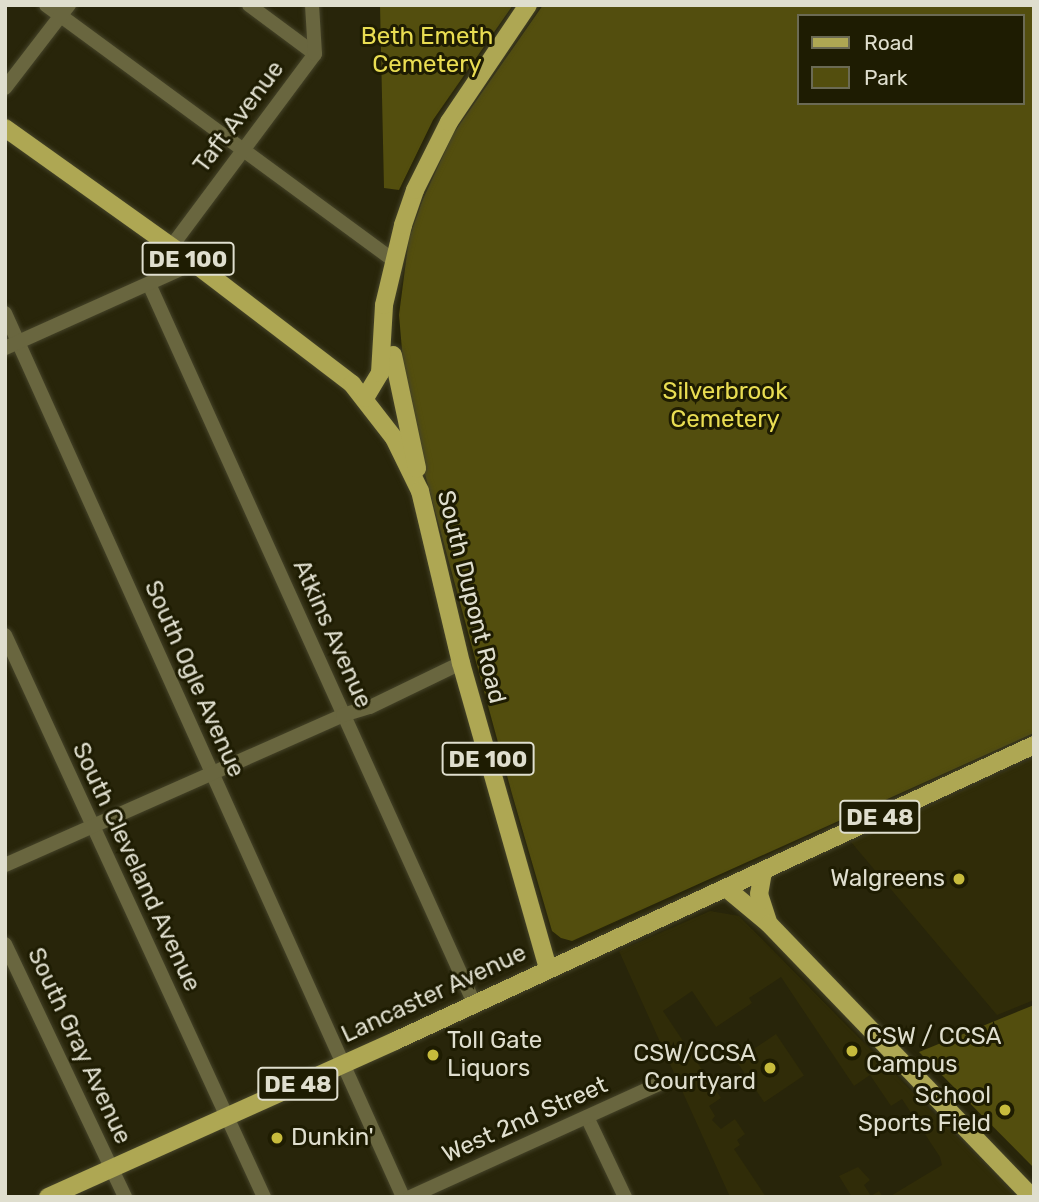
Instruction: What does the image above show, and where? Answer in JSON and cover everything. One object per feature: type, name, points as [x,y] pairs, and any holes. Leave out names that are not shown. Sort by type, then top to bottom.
[{"type":"main road","points":[[365,398],[380,373],[384,305],[403,225],[431,154],[528,5]]},
{"type":"main road","name":"South Dupont Road","points":[[5,128],[171,247],[327,364],[365,398],[394,438],[420,491],[461,663],[548,969]]},
{"type":"main road","points":[[365,398],[386,391],[394,367],[390,287]]},
{"type":"main road","points":[[393,355],[420,491]]},
{"type":"main road","name":"DE 48","points":[[726,888],[1034,745]]},
{"type":"main road","points":[[763,872],[759,894],[769,924]]},
{"type":"main road","points":[[726,888],[769,924],[1032,1197]]},
{"type":"main road","name":"Lancaster Avenue","points":[[48,1197],[726,888]]},
{"type":"street","points":[[46,5],[65,11],[242,149],[395,261]]},
{"type":"street","points":[[248,5],[315,54]]},
{"type":"street","name":"Taft Avenue","points":[[171,247],[315,54],[312,5]]},
{"type":"street","points":[[5,88],[65,11]]},
{"type":"street","points":[[12,344],[194,264]]},
{"type":"street","name":"Atkins Avenue","points":[[149,284],[474,1003]]},
{"type":"street","name":"South Ogle Avenue","points":[[5,313],[12,344],[344,1063],[403,1197]]},
{"type":"street","name":"South Cleveland Avenue","points":[[5,635],[264,1197]]},
{"type":"street","points":[[5,865],[343,715],[370,707],[461,663]]},
{"type":"street","name":"South Gray Avenue","points":[[5,944],[124,1197]]},
{"type":"street","name":"West 2nd Street","points":[[410,1197],[659,1084]]},
{"type":"street","points":[[587,1117],[625,1197]]},
{"type":"shaded area","points":[[1034,758],[1034,1000],[997,1015],[851,842]]},
{"type":"shaded area","name":"CSW / CCSA Campus","points":[[710,911],[739,916],[1016,1197],[889,1197],[942,1165],[940,1157],[902,1099],[891,1106],[870,1075],[854,1086],[781,977],[749,998],[752,1003],[716,1027],[692,991],[663,1011],[721,1098],[709,1106],[715,1116],[712,1120],[721,1129],[735,1119],[745,1134],[737,1140],[740,1145],[734,1149],[766,1197],[730,1197],[619,951]]},
{"type":"shaded area","name":"CSW / CCSA Campus","points":[[776,1034],[804,1075],[764,1102],[736,1061]]},
{"type":"shaded area","points":[[858,1167],[870,1180],[864,1185],[871,1196],[879,1191],[883,1197],[852,1197],[839,1176]]},
{"type":"green space","name":"Beth Emeth Cemetery","points":[[380,5],[513,5],[433,120],[399,190],[384,188]]},
{"type":"green space","name":"Silverbrook Cemetery","points":[[543,5],[1034,5],[1034,733],[572,941],[561,938],[552,931],[407,408],[399,315],[409,238],[423,199],[453,134]]},
{"type":"green space","name":"School Sports Field","points":[[1034,1005],[1034,1168],[919,1052]]},
{"type":"place","name":"Walgreens","points":[[959,879]]},
{"type":"place","name":"CSW / CCSA Campus","points":[[852,1051]]},
{"type":"place","name":"Toll Gate Liquors","points":[[433,1055]]},
{"type":"place","name":"CSW/CCSA Courtyard","points":[[770,1068]]},
{"type":"place","name":"School Sports Field","points":[[1005,1110]]},
{"type":"place","name":"Dunkin'","points":[[277,1138]]}]
